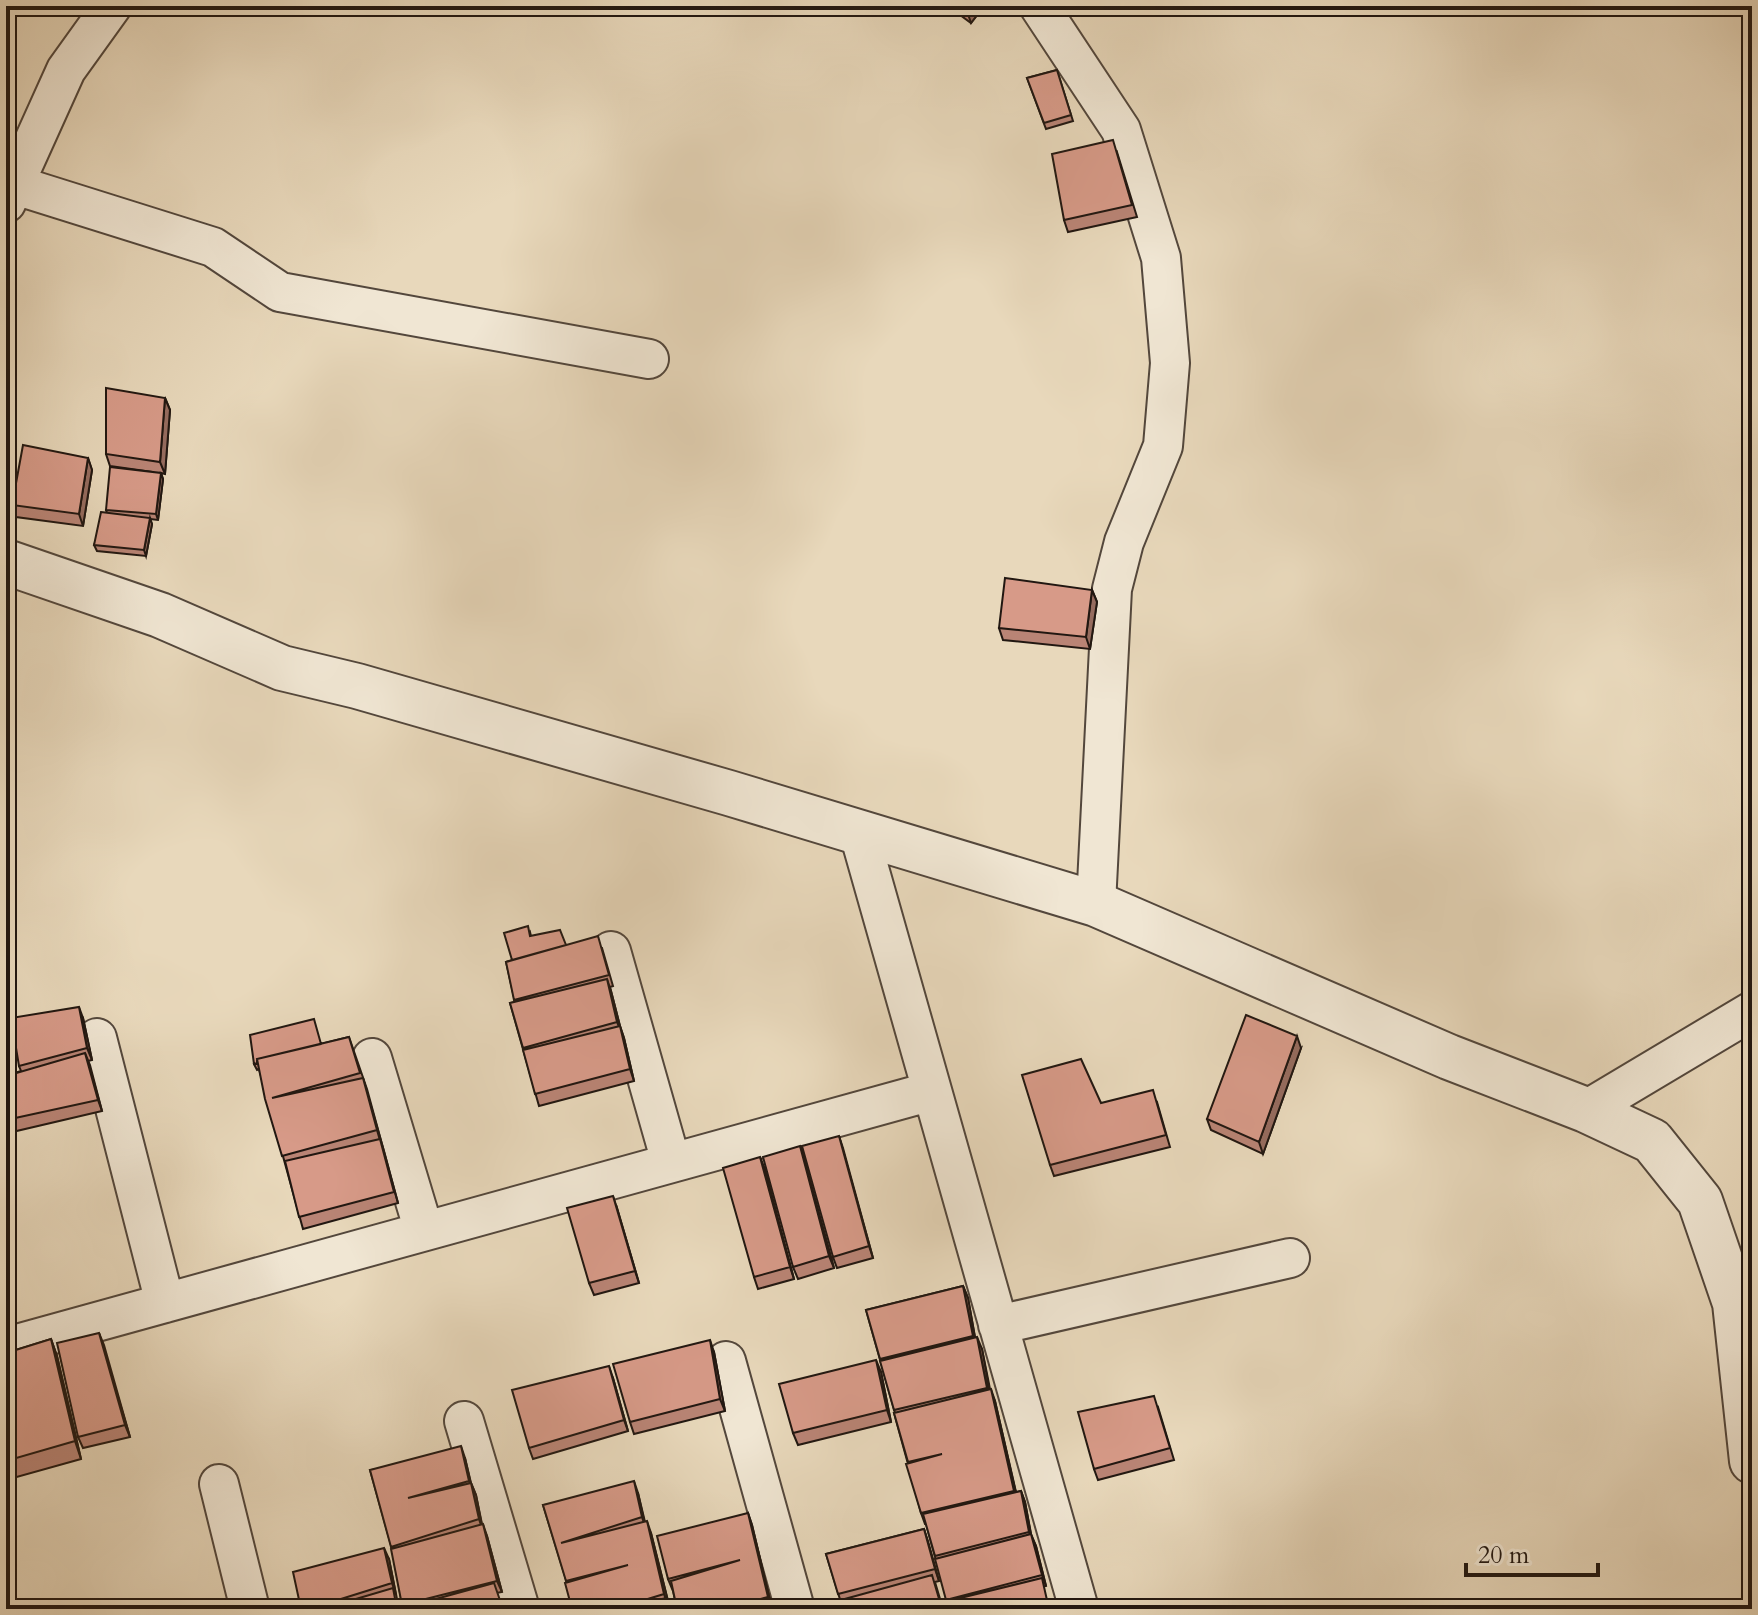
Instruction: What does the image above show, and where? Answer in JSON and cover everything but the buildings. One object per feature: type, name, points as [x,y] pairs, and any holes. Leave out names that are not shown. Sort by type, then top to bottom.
[{"type":"street","points":[[112,6],[66,70],[8,190],[213,247],[280,292],[649,359]]},
{"type":"street","points":[[1039,6],[1121,130],[1161,258],[1170,363],[1163,446],[1124,542],[1110,604],[1096,904]]},
{"type":"street","points":[[6,562],[160,615],[282,668],[357,686],[1096,904],[1449,1057],[1586,1110],[1652,1141],[1700,1201],[1744,1303],[1752,1461]]},
{"type":"street","points":[[859,833],[1079,1609]]},
{"type":"street","points":[[611,951],[671,1162]]},
{"type":"street","points":[[1586,1110],[1752,1011]]},
{"type":"street","points":[[97,1038],[165,1303]]},
{"type":"street","points":[[372,1058],[424,1231]]},
{"type":"street","points":[[6,1347],[932,1091]]},
{"type":"street","points":[[994,1308],[1290,1258]]},
{"type":"street","points":[[726,1361],[795,1609]]},
{"type":"street","points":[[464,1421],[520,1609]]},
{"type":"street","points":[[219,1484],[250,1609]]}]
